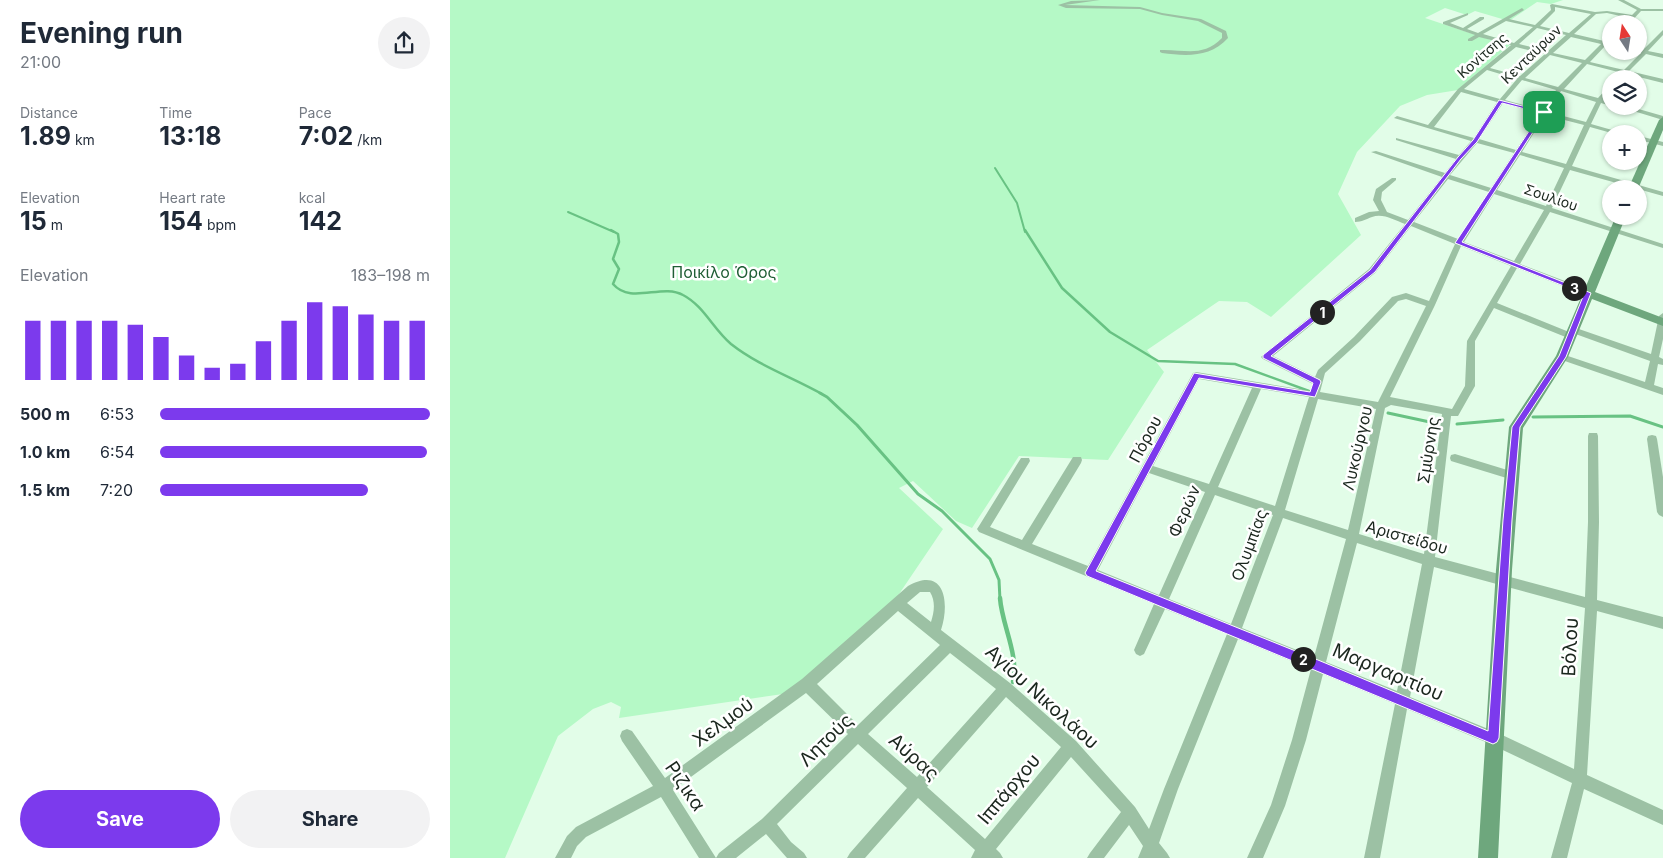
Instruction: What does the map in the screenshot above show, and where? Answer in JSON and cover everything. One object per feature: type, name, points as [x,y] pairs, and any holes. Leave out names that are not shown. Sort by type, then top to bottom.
[{"type":"street","points":[[1098,0],[1060,4],[1066,8],[1140,8],[1199,20],[1224,32],[1225,38],[1220,45],[1206,52],[1189,54],[1162,51]]},
{"type":"street","points":[[1620,0],[1640,10],[1663,10]]},
{"type":"street","points":[[1552,5],[1563,2]]},
{"type":"street","points":[[1552,5],[1595,13],[1624,15]]},
{"type":"street","name":"Κονίτσης","points":[[1430,127],[1460,90],[1536,27],[1553,10],[1552,5]]},
{"type":"street","points":[[1470,40],[1522,9]]},
{"type":"street","points":[[1635,15],[1640,10]]},
{"type":"street","name":"Κενταύρων","points":[[1317,382],[1266,357],[1372,271],[1475,141],[1501,101],[1521,78],[1595,13]]},
{"type":"street","points":[[1466,14],[1445,23],[1479,35],[1617,70]]},
{"type":"street","points":[[1464,29],[1482,18]]},
{"type":"street","points":[[1505,19],[1569,35],[1602,41]]},
{"type":"street","points":[[1648,46],[1663,32]]},
{"type":"street","name":"Λυκούργου","points":[[1255,858],[1278,806],[1299,740],[1352,538],[1381,406],[1431,305],[1459,243],[1560,89],[1602,48]]},
{"type":"street","points":[[1648,53],[1663,56]]},
{"type":"street","points":[[1627,70],[1635,60]]},
{"type":"street","points":[[1485,68],[1600,101]]},
{"type":"street","points":[[1647,77],[1663,81]]},
{"type":"street","points":[[1460,90],[1602,128]]},
{"type":"street","name":"Σμύρνης","points":[[1372,858],[1429,561],[1447,412],[1455,413],[1470,386],[1471,342],[1548,209],[1602,98]]},
{"type":"street","points":[[1638,180],[1658,143],[1663,119],[1647,114]]},
{"type":"street","points":[[1397,118],[1609,180]]},
{"type":"street","points":[[1398,139],[1460,158]]},
{"type":"street","name":"Σουλίου","points":[[1374,152],[1614,232],[1663,246]]},
{"type":"street","points":[[1384,213],[1377,200],[1379,191],[1394,179]]},
{"type":"street","points":[[1647,191],[1663,194]]},
{"type":"street","points":[[1358,220],[1372,214],[1384,213],[1516,266],[1663,320],[1659,361],[1649,387]]},
{"type":"street","points":[[1488,858],[1493,793],[1493,738],[1516,427],[1562,357],[1617,225]]},
{"type":"street","name":"Ολυμπίας","points":[[1148,852],[1279,513],[1322,370],[1357,339],[1395,299],[1406,296],[1431,305]]},
{"type":"street","points":[[1494,305],[1659,361]]},
{"type":"street","points":[[1562,357],[1663,392]]},
{"type":"street","name":"Πόρου","points":[[1090,573],[1196,375],[1258,386]]},
{"type":"street","points":[[1258,386],[1381,406],[1390,401],[1447,412]]},
{"type":"street","name":"Φερών","points":[[1140,650],[1258,386]]},
{"type":"street","name":"Βόλου","points":[[1559,858],[1572,802],[1580,780],[1591,604],[1593,436]]},
{"type":"street","points":[[1652,439],[1663,512]]},
{"type":"street","points":[[1455,458],[1512,476]]},
{"type":"street","points":[[1024,546],[1077,460]]},
{"type":"street","name":"Μαργαριτίου","points":[[1025,461],[983,529],[1493,738],[1663,818]]},
{"type":"street","name":"Αριστείδου","points":[[1146,468],[1352,538],[1429,561],[1663,623]]},
{"type":"street","name":"Χελμού","points":[[563,858],[572,841],[581,832],[663,788],[807,684],[899,604],[912,590],[919,586],[933,587],[938,594],[940,606],[934,633]]},
{"type":"street","name":"Αγίου Νικολάου","points":[[899,604],[1005,688],[1071,746],[1130,812],[1148,852],[1162,858]]},
{"type":"street","name":"Λητούς","points":[[724,858],[767,824],[950,644]]},
{"type":"street","name":"Αύρας","points":[[807,684],[859,735],[918,787],[987,855]]},
{"type":"street","points":[[860,856],[1005,688]]},
{"type":"street","name":"Ριζικα","points":[[627,736],[708,858]]},
{"type":"street","name":"Ιππάρχου","points":[[987,855],[1071,746]]},
{"type":"street","points":[[1095,858],[1130,812]]},
{"type":"street","points":[[767,824],[786,847],[799,858]]},
{"type":"green space","name":"Ποικίλο Όρος","points":[[450,0],[1563,0],[1551,4],[1537,2],[1509,21],[1475,11],[1467,15],[1445,8],[1425,18],[1491,40],[1511,44],[1458,90],[1427,95],[1400,106],[1357,152],[1338,194],[1361,235],[1271,317],[1247,302],[1219,301],[1147,350],[1164,372],[1108,460],[1019,456],[972,528],[956,521],[913,481],[899,488],[943,529],[895,600],[812,674],[783,694],[619,718],[621,707],[611,702],[593,709],[558,736],[505,858],[450,858]]},
{"type":"waterway","points":[[995,168],[1017,203],[1025,232]]},
{"type":"waterway","points":[[568,212],[614,232]]},
{"type":"waterway","points":[[611,230],[618,234],[619,242],[613,259],[619,269],[613,284],[620,290],[638,294],[666,291],[683,295],[697,305],[725,338],[742,352],[822,394]]},
{"type":"waterway","points":[[1025,230],[1062,288],[1110,332],[1158,361],[1235,364],[1309,391]]},
{"type":"waterway","points":[[820,393],[827,397],[857,425],[918,494],[942,511],[990,559],[999,580],[1000,600]]},
{"type":"waterway","points":[[1388,413],[1439,424]]},
{"type":"waterway","points":[[1533,417],[1630,416],[1663,427]]},
{"type":"waterway","points":[[1457,424],[1503,420]]},
{"type":"waterway","points":[[1000,598],[1014,661],[1013,682]]},
{"type":"route","points":[[1501,101],[1544,112],[1459,243],[1588,293],[1562,357],[1516,427],[1493,738],[1090,573],[1196,375],[1313,395],[1317,382],[1266,357],[1372,271],[1475,141],[1501,101]]}]
